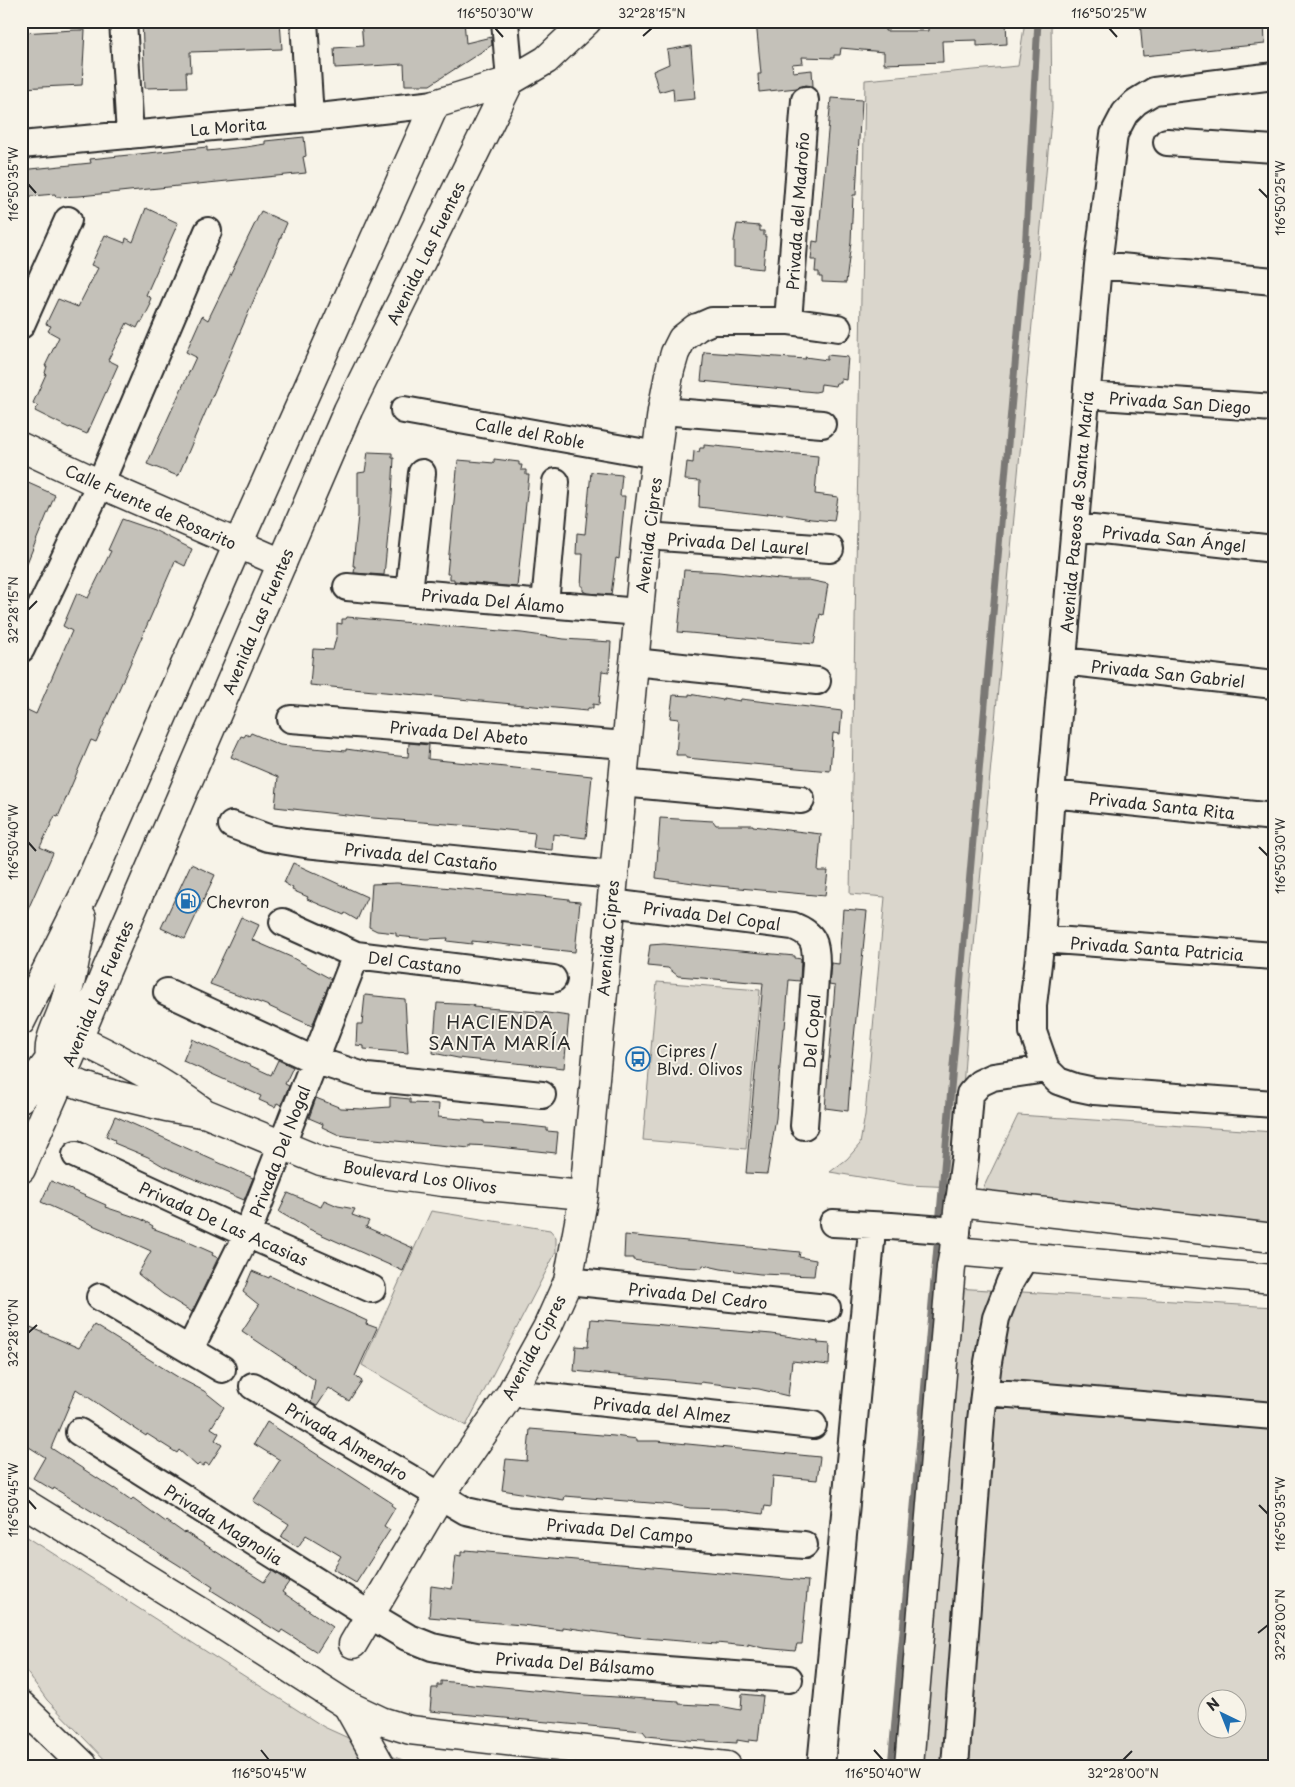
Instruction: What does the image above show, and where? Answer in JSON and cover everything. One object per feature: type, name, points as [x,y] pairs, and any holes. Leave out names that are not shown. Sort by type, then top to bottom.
[{"type":"main road","points":[[21,1020],[86,891],[238,544],[435,104],[510,81],[546,60],[587,21]]},
{"type":"main road","name":"Avenida Las Fuentes","points":[[21,1169],[55,1068],[79,1040],[106,972],[348,410],[510,81]]},
{"type":"main road","name":"Avenida Cipres","points":[[353,1644],[440,1496],[511,1393],[547,1328],[568,1281],[584,1195],[646,536],[662,411],[675,353],[682,339],[696,328]]},
{"type":"main road","name":"Calle Fuente de Rosarito","points":[[21,447],[100,484],[282,563]]},
{"type":"main road","points":[[21,1098],[55,1068],[50,1043],[64,1005],[80,938],[86,891]]},
{"type":"main road","name":"Boulevard Los Olivos","points":[[79,1040],[116,1057],[162,1083],[207,1114]]},
{"type":"main road","name":"Boulevard Los Olivos","points":[[55,1068],[99,1091],[207,1114],[321,1161],[374,1173],[443,1182],[584,1195]]},
{"type":"main road","points":[[909,1766],[950,1277],[951,1237],[958,1202],[1274,1238]]},
{"type":"main road","points":[[951,1237],[1025,1257],[1274,1280]]},
{"type":"main road","points":[[21,1501],[222,1624],[347,1705],[381,1722],[410,1730],[649,1761],[726,1766]]},
{"type":"main road","points":[[21,1696],[41,1724]]},
{"type":"main road","points":[[21,1704],[84,1766]]},
{"type":"main road","points":[[347,1705],[381,1766]]},
{"type":"main road","points":[[602,1766],[649,1761]]},
{"type":"street","points":[[123,21],[130,135]]},
{"type":"street","points":[[304,21],[310,118]]},
{"type":"street","points":[[505,21],[510,81]]},
{"type":"street","name":"Avenida Paseos de Santa María","points":[[1046,1069],[1033,1032],[1033,1005],[1041,940],[1051,794],[1098,265],[1114,134],[1124,112],[1136,102],[1154,92],[1274,76]]},
{"type":"street","name":"Privada del Madroño","points":[[788,321],[805,100]]},
{"type":"street","name":"La Morita","points":[[21,145],[310,118],[435,104]]},
{"type":"street","points":[[1167,142],[1274,149]]},
{"type":"street","points":[[21,325],[68,220]]},
{"type":"street","points":[[21,649],[100,484],[208,230]]},
{"type":"street","points":[[1098,265],[1274,281]]},
{"type":"street","name":"Avenida Cipres","points":[[696,328],[712,321],[788,321],[838,328]]},
{"type":"street","name":"Privada San Diego","points":[[1087,395],[1274,408]]},
{"type":"street","name":"Calle del Roble","points":[[404,410],[657,455]]},
{"type":"street","points":[[662,411],[822,424]]},
{"type":"street","points":[[409,592],[422,473]]},
{"type":"street","points":[[545,604],[556,482]]},
{"type":"street","name":"Privada San Ángel","points":[[1075,527],[1274,549]]},
{"type":"street","name":"Privada Del Laurel","points":[[646,536],[830,549]]},
{"type":"street","name":"Privada Del Álamo","points":[[347,587],[639,612]]},
{"type":"street","name":"Privada San Gabriel","points":[[1063,661],[1274,685]]},
{"type":"street","points":[[634,662],[817,680]]},
{"type":"street","name":"Privada Del Abeto","points":[[291,718],[626,745]]},
{"type":"street","points":[[622,782],[801,800]]},
{"type":"street","name":"Privada Santa Rita","points":[[1051,794],[1274,817]]},
{"type":"street","name":"Privada del Castaño","points":[[232,825],[268,838],[305,844],[613,875]]},
{"type":"street","name":"Privada Del Copal","points":[[611,903],[784,924],[802,930],[810,936]]},
{"type":"street","name":"Del Castano","points":[[283,922],[356,955],[553,979]]},
{"type":"street","name":"Del Copal","points":[[804,1126],[816,964],[816,949],[810,936]]},
{"type":"street","name":"Privada Santa Patricia","points":[[1041,940],[1274,956]]},
{"type":"street","name":"Privada Del Nogal","points":[[190,1349],[247,1234],[356,955]]},
{"type":"street","points":[[167,992],[314,1060],[367,1077],[542,1096]]},
{"type":"street","points":[[958,1202],[965,1158],[970,1094],[980,1083],[993,1077],[1046,1069],[1058,1081],[1094,1091],[1274,1104]]},
{"type":"street","name":"Privada De Las Acasias","points":[[76,1155],[372,1289]]},
{"type":"street","points":[[833,1224],[881,1225],[951,1237]]},
{"type":"street","points":[[821,1766],[870,1251],[881,1225]]},
{"type":"street","points":[[955,1766],[984,1392],[996,1318],[1010,1282],[1025,1257]]},
{"type":"street","name":"Privada Del Cedro","points":[[568,1281],[827,1308]]},
{"type":"street","points":[[100,1297],[222,1369]]},
{"type":"street","name":"Privada Almendro","points":[[253,1386],[440,1496]]},
{"type":"street","points":[[984,1392],[1274,1416]]},
{"type":"street","name":"Privada del Almez","points":[[511,1393],[813,1425]]},
{"type":"street","name":"Privada Magnolia","points":[[79,1432],[370,1615]]},
{"type":"street","name":"Privada Del Campo","points":[[440,1496],[466,1511],[506,1520],[557,1526],[804,1545]]},
{"type":"street","name":"Privada Del Bálsamo","points":[[370,1615],[407,1637],[432,1647],[476,1656],[789,1679]]},
{"type":"shaded area","points":[[1025,21],[1051,21],[1052,109],[970,989],[956,1187],[908,1185],[830,1172],[847,1159],[860,1144],[865,1115],[885,897],[850,894],[865,80],[1018,66]]},
{"type":"shaded area","points":[[657,982],[760,990],[746,1149],[643,1140]]},
{"type":"shaded area","points":[[1018,1115],[1274,1132],[1274,1230],[978,1199]]},
{"type":"shaded area","points":[[431,1211],[550,1230],[556,1237],[556,1252],[466,1426],[362,1365]]},
{"type":"shaded area","points":[[955,1288],[1274,1307],[1274,1766],[947,1766],[913,1757]]},
{"type":"shaded area","points":[[21,1533],[324,1727],[379,1752],[421,1766],[111,1766],[47,1700],[21,1664]]},
{"type":"building","points":[[142,21],[280,21],[282,49],[190,52],[191,72],[186,72],[187,87],[145,88]]},
{"type":"building","points":[[361,21],[464,21],[466,43],[491,37],[492,45],[430,85],[405,85],[404,64],[335,68],[334,48],[363,46]]},
{"type":"building","points":[[756,21],[885,21],[885,31],[928,31],[928,21],[1006,21],[1007,44],[977,46],[977,40],[942,41],[943,62],[884,64],[884,52],[841,48],[840,55],[834,55],[834,58],[802,57],[803,63],[792,64],[793,72],[812,70],[813,86],[806,85],[797,88],[759,92],[758,74],[761,74]]},
{"type":"building","points":[[1140,21],[1264,21],[1265,44],[1143,56]]},
{"type":"building","points":[[85,30],[82,85],[21,88],[21,33]]},
{"type":"building","points":[[691,46],[695,99],[674,101],[673,88],[659,92],[653,71],[669,64],[667,50]]},
{"type":"building","points":[[831,98],[862,100],[856,195],[853,195],[851,242],[846,283],[822,282],[819,272],[815,272],[816,260],[811,260],[813,241],[818,242]]},
{"type":"building","points":[[304,137],[306,156],[303,157],[306,173],[80,196],[56,197],[55,194],[21,197],[21,170],[91,163],[90,159],[207,147],[207,151],[246,147],[265,144],[265,141]]},
{"type":"building","points":[[146,208],[178,223],[146,295],[151,298],[149,303],[151,304],[142,322],[140,322],[137,328],[127,323],[108,360],[118,365],[87,434],[69,428],[35,411],[38,406],[33,403],[46,374],[47,366],[45,366],[59,337],[48,331],[51,326],[46,324],[58,299],[78,307],[98,268],[91,265],[105,235],[125,243],[126,238],[133,242]]},
{"type":"building","points":[[261,211],[287,223],[178,476],[147,464],[196,357],[186,352],[202,316],[208,320]]},
{"type":"building","points":[[737,224],[760,226],[760,231],[764,231],[764,236],[766,236],[763,269],[734,266],[734,241]]},
{"type":"building","points":[[704,352],[806,359],[805,357],[827,360],[827,355],[848,357],[846,380],[841,379],[841,383],[836,383],[835,386],[821,384],[820,391],[815,392],[701,381]]},
{"type":"building","points":[[704,445],[818,456],[815,494],[838,497],[834,521],[776,513],[767,513],[767,515],[699,507],[700,481],[685,480],[687,462],[693,463],[694,451],[699,452],[700,448],[704,448]]},
{"type":"building","points":[[368,452],[392,453],[392,458],[394,458],[384,575],[354,573],[355,566],[353,566],[358,515],[358,473],[365,472]]},
{"type":"building","points":[[494,459],[519,462],[519,465],[522,465],[521,470],[526,470],[526,475],[529,475],[517,587],[454,581],[454,579],[450,579],[450,574],[447,574],[458,460],[494,463]]},
{"type":"building","points":[[591,472],[622,475],[620,496],[625,496],[619,559],[616,558],[611,595],[587,593],[583,591],[583,586],[581,586],[583,554],[576,554],[577,533],[585,534]]},
{"type":"building","points":[[26,482],[55,495],[22,575],[21,494]]},
{"type":"building","points":[[122,519],[154,530],[192,549],[185,566],[175,561],[96,742],[91,740],[58,817],[55,816],[40,847],[53,853],[21,925],[21,707],[36,714],[72,631],[63,626],[77,593],[88,598],[111,551],[108,550]]},
{"type":"building","points":[[684,570],[788,580],[809,580],[828,584],[823,615],[820,614],[814,644],[678,632]]},
{"type":"building","points":[[347,617],[611,642],[609,672],[602,671],[599,705],[593,704],[593,708],[588,708],[587,711],[310,685],[313,649],[333,650],[337,634],[337,623],[342,624],[342,619]]},
{"type":"building","points":[[689,694],[723,700],[723,698],[740,701],[741,699],[842,711],[840,734],[833,733],[830,771],[686,758],[686,755],[676,755],[679,719],[670,718],[673,695],[689,696]]},
{"type":"building","points":[[251,733],[280,745],[346,751],[346,749],[408,757],[409,743],[429,745],[428,759],[592,776],[586,838],[553,834],[552,850],[533,848],[535,833],[275,807],[278,777],[231,757],[241,736],[244,737],[246,734],[249,736]]},
{"type":"building","points":[[660,818],[713,821],[716,825],[753,825],[821,834],[818,871],[828,871],[825,896],[656,878]]},
{"type":"building","points":[[293,863],[367,897],[357,920],[345,913],[344,915],[307,899],[308,897],[292,890],[293,888],[284,883]]},
{"type":"building","name":"Chevron","points":[[191,864],[215,875],[185,939],[161,928]]},
{"type":"building","points":[[397,883],[551,897],[580,902],[575,952],[472,941],[472,944],[447,941],[448,938],[426,939],[396,936],[396,933],[377,931],[369,927],[372,884]]},
{"type":"building","points":[[843,909],[867,911],[848,1111],[825,1108],[835,986],[829,985],[831,963],[839,964]]},
{"type":"building","points":[[241,917],[259,925],[252,940],[291,957],[331,979],[312,1026],[266,1005],[210,984]]},
{"type":"building","points":[[664,944],[795,956],[795,958],[801,959],[800,981],[789,980],[776,1118],[767,1174],[746,1173],[763,983],[678,976],[668,968],[647,966],[650,945]]},
{"type":"building","points":[[365,995],[405,999],[408,1053],[364,1049],[364,1046],[356,1045],[357,1024],[362,1024]]},
{"type":"building","points":[[437,1003],[474,1005],[473,1007],[569,1016],[564,1068],[458,1058],[433,1053]]},
{"type":"building","points":[[192,1039],[271,1075],[278,1060],[293,1067],[285,1084],[289,1086],[281,1105],[277,1103],[275,1107],[259,1100],[261,1096],[183,1061]]},
{"type":"building","points":[[390,1097],[410,1099],[410,1103],[439,1104],[438,1117],[547,1128],[547,1131],[558,1132],[556,1153],[489,1146],[470,1145],[470,1148],[353,1137],[339,1135],[322,1127],[323,1124],[309,1118],[316,1098],[341,1108],[362,1109],[390,1107]]},
{"type":"building","points":[[115,1116],[253,1178],[244,1200],[114,1143],[115,1140],[106,1136]]},
{"type":"building","points":[[51,1181],[106,1205],[105,1207],[141,1219],[153,1226],[152,1228],[213,1253],[212,1255],[218,1258],[192,1312],[163,1294],[138,1274],[151,1251],[41,1202]]},
{"type":"building","points":[[288,1193],[321,1207],[324,1200],[338,1206],[355,1209],[352,1215],[369,1221],[366,1227],[413,1248],[403,1271],[309,1229],[279,1212]]},
{"type":"building","points":[[625,1235],[800,1252],[799,1257],[816,1260],[814,1276],[760,1274],[703,1265],[702,1268],[678,1267],[633,1260],[633,1258],[624,1258]]},
{"type":"building","points":[[252,1271],[269,1278],[270,1276],[367,1321],[366,1324],[377,1328],[355,1376],[362,1381],[349,1401],[329,1388],[317,1406],[311,1403],[315,1380],[242,1331],[259,1305],[243,1292]]},
{"type":"building","points":[[591,1319],[772,1334],[818,1341],[818,1343],[830,1344],[829,1365],[792,1361],[788,1396],[759,1389],[700,1382],[574,1371],[576,1346],[588,1347]]},
{"type":"building","points":[[21,1323],[79,1348],[94,1325],[181,1379],[204,1391],[224,1407],[211,1428],[219,1433],[215,1440],[222,1445],[209,1465],[205,1463],[203,1466],[199,1464],[197,1466],[179,1450],[177,1453],[147,1434],[146,1436],[76,1389],[51,1448],[264,1582],[272,1571],[289,1582],[282,1592],[333,1627],[317,1652],[282,1630],[280,1633],[211,1590],[213,1587],[177,1564],[54,1488],[53,1490],[33,1478],[45,1457],[21,1442]]},
{"type":"building","points":[[267,1422],[392,1503],[391,1505],[395,1508],[384,1526],[390,1530],[356,1583],[333,1569],[341,1556],[306,1535],[298,1547],[281,1537],[289,1524],[253,1501],[280,1460],[254,1444]]},
{"type":"building","points":[[530,1429],[614,1436],[637,1439],[637,1441],[657,1441],[820,1457],[817,1480],[773,1476],[771,1507],[765,1506],[763,1514],[725,1509],[690,1508],[675,1505],[565,1496],[564,1500],[502,1490],[506,1459],[527,1461]]},
{"type":"building","points":[[465,1550],[808,1581],[802,1644],[797,1644],[795,1651],[763,1648],[748,1644],[748,1646],[716,1644],[634,1637],[563,1627],[563,1630],[429,1617],[431,1586],[452,1589],[456,1555],[461,1556],[461,1552],[465,1552]]},
{"type":"building","points":[[441,1681],[585,1695],[679,1701],[679,1704],[719,1706],[741,1710],[742,1694],[763,1696],[758,1741],[737,1740],[737,1743],[688,1740],[647,1736],[643,1731],[430,1711],[432,1688],[437,1688],[437,1685],[441,1685]]},
{"type":"waterway","points":[[939,1224],[1025,252],[1038,21]]},
{"type":"waterway","points":[[891,1766],[938,1235]]},
{"type":"place","name":"Chevron","points":[[188,901]]},
{"type":"place","name":"Cipres / Blvd. Olivos","points":[[638,1059]]},
{"type":"district","name":"HACIENDA SANTA MARÍA","points":[[500,1031]]}]
